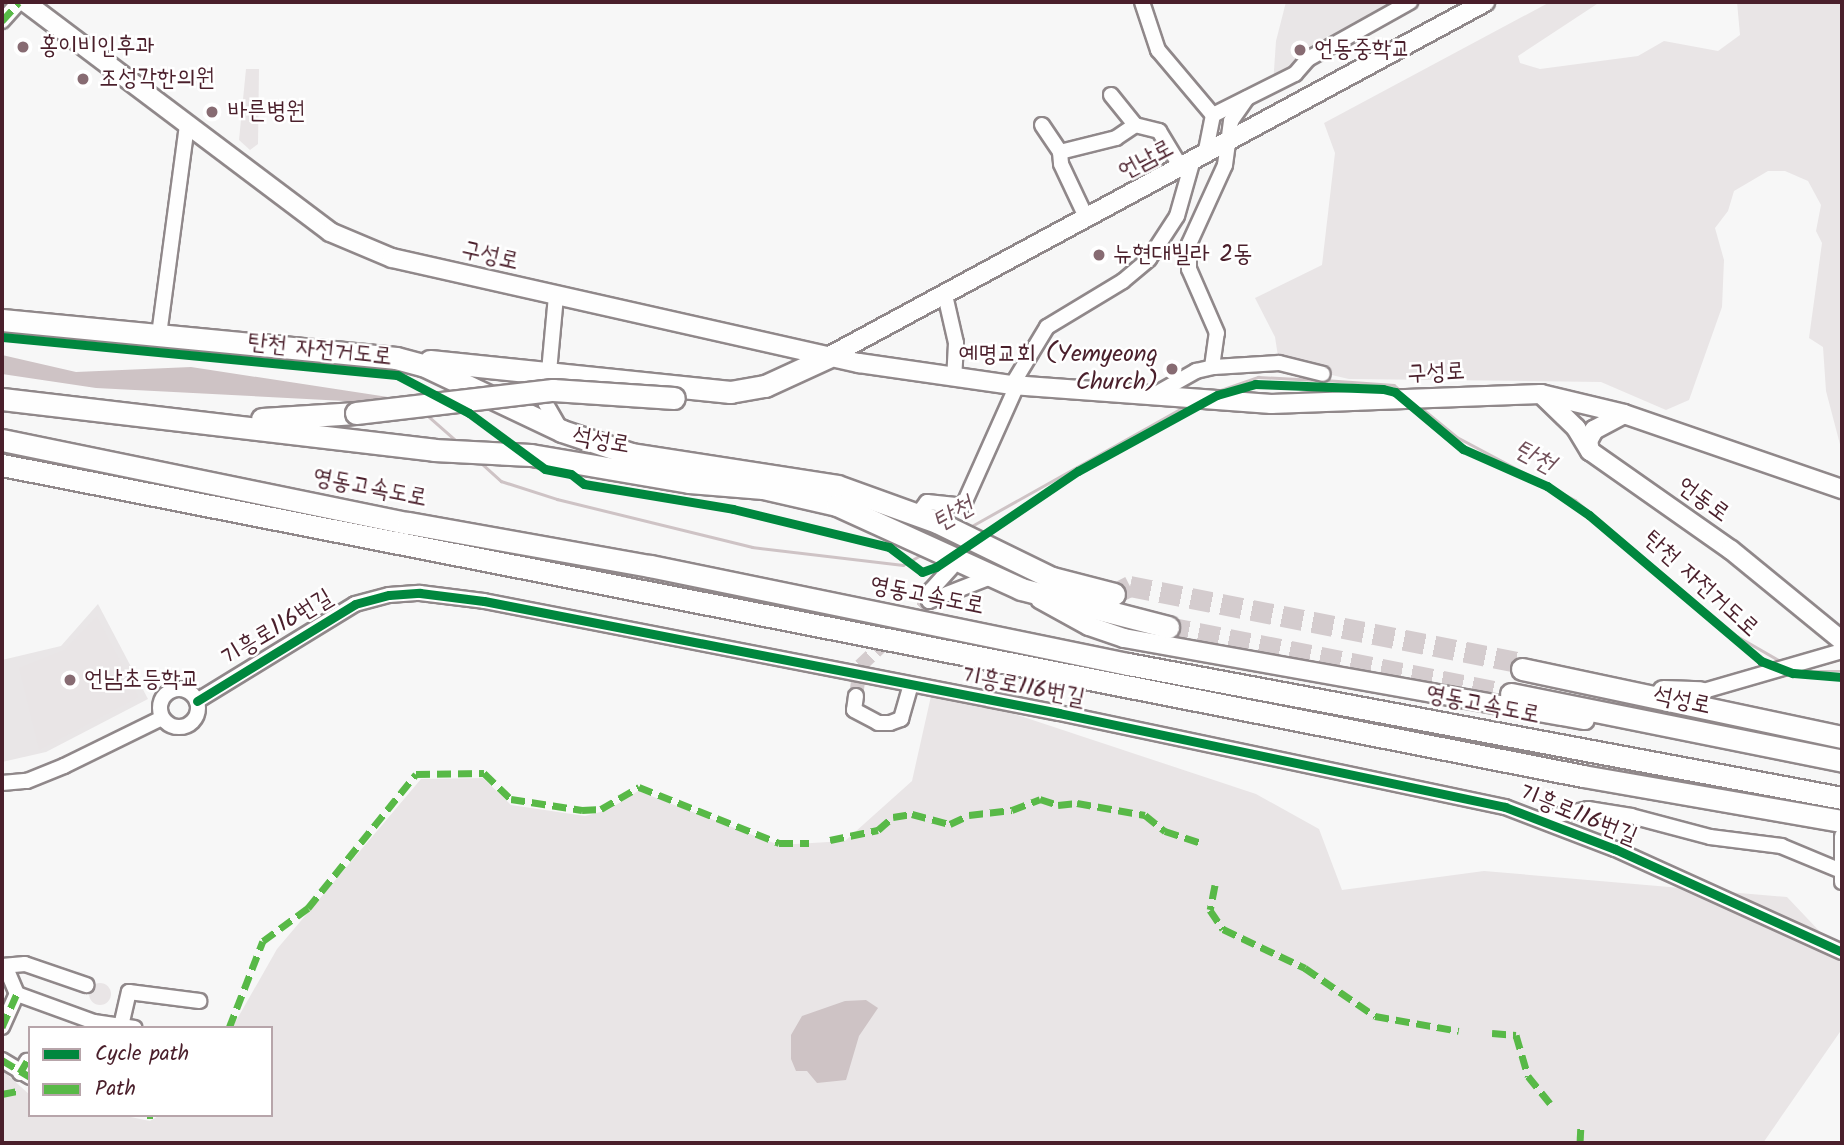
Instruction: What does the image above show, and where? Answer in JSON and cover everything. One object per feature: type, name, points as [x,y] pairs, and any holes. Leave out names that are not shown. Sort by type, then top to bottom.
[{"type":"highway","name":"석성로","points":[[2,320],[396,358],[423,365],[562,431],[631,454],[837,486],[928,518],[994,553],[1052,578],[1114,594]]},
{"type":"highway","points":[[396,358],[730,392],[765,386],[828,357]]},
{"type":"highway","points":[[124,411],[173,409],[281,419],[554,390],[719,403],[755,400],[786,388],[828,357]]},
{"type":"highway","name":"석성로","points":[[2,399],[124,411],[433,450],[531,455],[689,482],[763,488],[836,505],[910,537],[982,574],[1021,589],[1168,627]]},
{"type":"highway","points":[[505,404],[541,437],[531,455]]},
{"type":"highway","name":"영동고속도로","points":[[2,440],[1128,664],[1842,798]]},
{"type":"highway","name":"영동고속도로","points":[[2,465],[1583,776],[1842,821]]},
{"type":"highway","name":"석성로","points":[[1700,692],[1662,691],[1522,666],[1842,737]]},
{"type":"highway","name":"석성로","points":[[1511,694],[1842,761]]},
{"type":"main road","name":"구성로","points":[[25,2],[331,232],[392,258],[828,357],[1014,385],[1152,396],[1332,403],[1541,394],[1624,414],[1842,489]]},
{"type":"main road","name":"언남로","points":[[828,357],[1193,163],[1485,2]]},
{"type":"main road","name":"언동로","points":[[1541,394],[1576,428],[1590,451],[1731,550],[1842,641]]},
{"type":"main road","points":[[1590,451],[1588,441],[1594,430],[1624,414]]},
{"type":"main road","points":[[1021,589],[1089,626],[1124,638],[1585,720]]},
{"type":"street","points":[[2,21],[19,2]]},
{"type":"street","points":[[1142,2],[1158,50],[1213,115]]},
{"type":"street","points":[[928,518],[927,502],[963,506],[1014,385],[1046,327],[1123,281],[1149,259],[1177,216],[1193,163],[1213,115],[1296,74],[1308,59],[1410,2]]},
{"type":"street","points":[[1111,95],[1135,125],[1159,131],[1193,163]]},
{"type":"street","points":[[1212,368],[1217,333],[1189,269],[1189,244],[1225,165],[1231,121],[1247,98]]},
{"type":"street","points":[[1042,125],[1060,152],[1087,219]]},
{"type":"street","points":[[1060,152],[1116,138],[1135,125]]},
{"type":"street","points":[[159,335],[187,126]]},
{"type":"street","points":[[945,295],[956,343],[954,376]]},
{"type":"street","points":[[556,296],[546,373],[546,404],[562,431]]},
{"type":"street","points":[[1152,396],[1212,368],[1279,363],[1323,374]]},
{"type":"street","points":[[946,560],[951,568],[932,590],[929,601],[982,574]]},
{"type":"street","name":"기흥로116번길","points":[[197,701],[345,609],[389,595],[420,593],[484,601],[1426,788],[1539,820],[1581,836],[1842,952]]},
{"type":"street","points":[[1700,692],[1842,651]]},
{"type":"street","points":[[856,696],[855,710],[878,723],[890,723],[901,719],[911,685]]},
{"type":"street","points":[[169,692],[188,692],[197,701],[197,714],[190,724],[177,727],[162,718],[160,706],[169,692]]},
{"type":"street","points":[[2,783],[27,781],[162,718]]},
{"type":"street","points":[[1581,836],[1573,826],[1573,816],[1588,809]]},
{"type":"street","points":[[1539,820],[1588,809],[1710,837],[1781,846],[1841,876],[1842,836]]},
{"type":"street","points":[[86,985],[25,964],[4,967],[17,994],[94,1022],[121,1026]]},
{"type":"street","points":[[128,1026],[130,992],[199,1001]]},
{"type":"street","points":[[2,1027],[17,994]]},
{"type":"street","points":[[2,1060],[26,1070]]},
{"type":"shaded area","name":"언동중학교","points":[[1286,2],[1410,2],[1273,85],[1276,41]]},
{"type":"shaded area","points":[[1550,2],[1600,2],[1518,56],[1520,63],[1540,69],[1638,56],[1664,41],[1718,51],[1740,35],[1737,2],[1842,2],[1842,452],[1826,391],[1823,347],[1809,338],[1822,243],[1816,231],[1821,205],[1808,181],[1785,171],[1768,171],[1734,191],[1728,211],[1715,228],[1724,260],[1722,307],[1689,400],[1666,410],[1601,382],[1349,379],[1279,363],[1275,337],[1255,298],[1322,265],[1335,153],[1324,123]]},
{"type":"shaded area","points":[[246,69],[259,69],[258,144],[250,150],[239,140]]},
{"type":"shaded area","points":[[2,355],[76,372],[191,367],[414,401],[402,404],[96,388],[2,374]]},
{"type":"shaded area","name":"언남초등학교","points":[[98,604],[148,699],[46,752],[2,762],[2,660],[61,646]]},
{"type":"shaded area","name":"언남초등학교","points":[[97,616],[139,697],[39,750],[19,668],[64,650]]},
{"type":"shaded area","points":[[933,687],[1256,794],[1319,829],[1342,890],[1484,871],[1787,897],[1842,955],[1842,1029],[1763,1143],[2,1143],[2,1070],[28,1093],[28,1117],[131,1117],[150,1121],[157,1117],[273,1117],[273,1026],[233,1026],[277,949],[421,779],[483,778],[511,805],[585,816],[608,810],[638,791],[779,845],[845,841],[912,781]]},
{"type":"shaded area","points":[[100,983],[110,990],[111,994],[104,1004],[100,1005],[90,998],[89,994],[96,984]]},
{"type":"shaded area","points":[[866,1000],[878,1008],[859,1036],[846,1080],[817,1083],[807,1071],[796,1071],[791,1059],[791,1035],[802,1016],[845,1001]]},
{"type":"waterway","name":"탄천","points":[[1215,392],[1258,377],[1317,380]]},
{"type":"waterway","name":"탄천","points":[[1324,380],[1394,385],[1402,392]]},
{"type":"waterway","name":"탄천","points":[[970,527],[1187,405]]},
{"type":"waterway","name":"탄천","points":[[1418,405],[1457,437],[1575,500],[1737,636],[1782,662]]},
{"type":"waterway","name":"탄천","points":[[427,415],[459,443]]},
{"type":"waterway","name":"탄천","points":[[479,461],[501,481],[557,499],[752,547],[903,565],[921,555]]},
{"type":"waterway","name":"탄천","points":[[1797,671],[1842,671]]},
{"type":"tunnel","points":[[1114,594],[1130,586],[1523,663]]},
{"type":"tunnel","points":[[856,696],[860,666],[929,601]]},
{"type":"tunnel","points":[[1168,627],[1511,694]]},
{"type":"tunnel","points":[[1612,713],[1667,700]]},
{"type":"marked path","points":[[2,21],[19,2]]},
{"type":"marked path","points":[[230,1026],[263,941],[308,908],[416,774],[484,773],[511,799],[582,810],[601,809],[639,787],[779,843],[809,843]]},
{"type":"marked path","points":[[830,840],[878,830],[893,817],[912,814],[950,824],[969,815],[1012,810],[1040,799],[1058,805],[1077,803],[1145,815],[1165,831],[1204,844]]},
{"type":"marked path","points":[[1215,885],[1210,910],[1223,929],[1305,968],[1375,1016],[1459,1031]]},
{"type":"marked path","points":[[2,1027],[17,994]]},
{"type":"marked path","points":[[1492,1033],[1516,1035],[1528,1076],[1550,1103]]},
{"type":"marked path","points":[[2,1060],[28,1076]]},
{"type":"marked path","points":[[20,1073],[27,1061]]},
{"type":"marked path","points":[[2,1094],[17,1091]]},
{"type":"marked path","points":[[1580,1143],[1581,1126]]},
{"type":"cycle path","name":"탄천 자전거도로","points":[[2,337],[397,375],[469,413],[545,469],[571,474],[584,484],[733,509],[889,547],[922,572],[936,567],[1078,471],[1217,395],[1255,384],[1383,389],[1395,392],[1463,449],[1547,486],[1589,515],[1761,661],[1793,673],[1842,677]]},
{"type":"cycle path","points":[[197,701],[355,604],[389,595],[420,593],[484,601],[1059,713],[1505,807],[1615,849],[1842,952]]},
{"type":"place","name":"홍이비인후과","points":[[23,47]]},
{"type":"place","name":"언동중학교","points":[[1300,50]]},
{"type":"place","name":"조성각한의원","points":[[83,79]]},
{"type":"place","name":"바른병원","points":[[212,112]]},
{"type":"place","name":"뉴현대빌라 2동","points":[[1099,255]]},
{"type":"place","name":"예명교회 (Yemyeong Church)","points":[[1172,369]]},
{"type":"place","name":"언남초등학교","points":[[70,680]]}]
